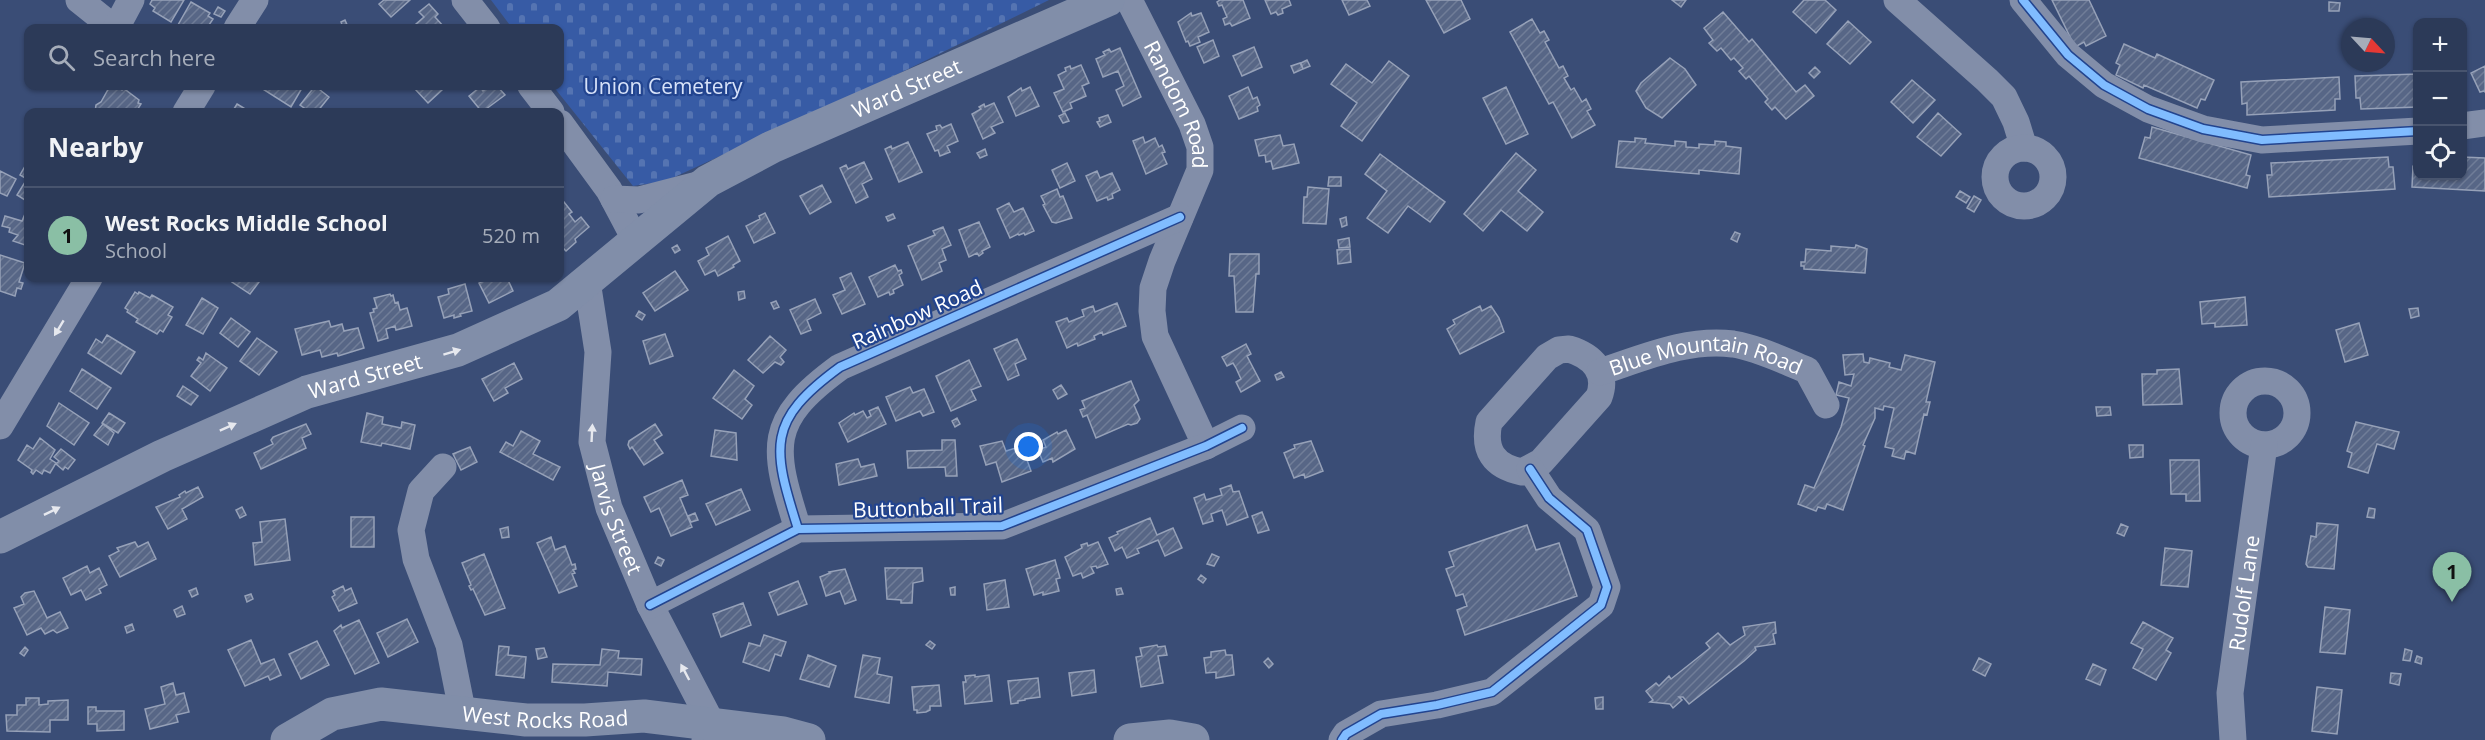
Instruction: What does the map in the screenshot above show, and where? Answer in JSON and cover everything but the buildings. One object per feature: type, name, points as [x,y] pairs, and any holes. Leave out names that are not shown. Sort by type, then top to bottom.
[{"type":"main road","name":"Ward Street","points":[[0,537],[162,456],[307,392],[458,350],[558,305],[708,181],[772,147],[1108,0]]},
{"type":"main road","name":"West Rocks Road","points":[[287,740],[332,714],[381,704],[463,715],[526,720],[585,720],[644,716],[708,732],[783,733],[809,740]]},
{"type":"main road","points":[[1130,740],[1170,736],[1193,740]]},
{"type":"street","points":[[78,0],[110,24]]},
{"type":"street","points":[[117,24],[131,0]]},
{"type":"street","points":[[240,24],[255,0]]},
{"type":"street","points":[[465,0],[484,24]]},
{"type":"street","name":"Random Road","points":[[1130,0],[1192,123],[1200,147],[1200,170],[1153,288],[1152,310],[1155,336],[1206,446]]},
{"type":"street","points":[[1897,0],[1988,80],[2004,97],[2016,122],[2024,148]]},
{"type":"street","points":[[2022,0],[2068,55],[2104,85],[2148,109],[2202,129],[2262,140],[2413,131]]},
{"type":"street","points":[[188,108],[197,90]]},
{"type":"street","points":[[534,90],[548,108]]},
{"type":"street","points":[[2467,125],[2485,123]]},
{"type":"street","points":[[564,129],[614,198],[636,241]]},
{"type":"street","name":"Ward Street","points":[[614,198],[639,200],[708,181]]},
{"type":"street","name":"Rainbow Road","points":[[798,529],[780,465],[780,439],[791,412],[814,386],[840,367],[1180,217]]},
{"type":"street","name":"Jarvis Street","points":[[587,281],[598,352],[592,442],[609,508],[708,732]]},
{"type":"street","points":[[0,426],[87,282]]},
{"type":"street","name":"Blue Mountain Road","points":[[1600,372],[1669,350],[1709,342],[1736,344],[1807,370],[1826,405]]},
{"type":"street","name":"Blue Mountain Road","points":[[1559,350],[1580,352],[1600,372],[1603,385],[1599,398],[1541,462],[1522,472],[1508,469],[1497,462],[1489,450],[1486,436],[1489,422],[1547,357],[1559,350]]},
{"type":"street","name":"Buttonball Trail","points":[[650,605],[798,529],[1002,526],[1206,446],[1242,428]]},
{"type":"street","name":"Rudolf Lane","points":[[2234,740],[2230,693],[2264,445]]},
{"type":"street","points":[[443,467],[421,491],[411,530],[416,559],[449,645],[463,715]]},
{"type":"street","points":[[1342,740],[1346,734],[1381,714],[1437,705],[1492,692],[1601,605],[1607,587],[1587,530],[1549,498],[1530,469]]},
{"type":"green space","name":"Union Cemetery","points":[[491,0],[1049,0],[900,73],[666,181],[633,186],[556,90],[564,90],[564,24],[509,24]]},
{"type":"cycle path","points":[[2023,0],[2068,55],[2104,85],[2148,109],[2203,129],[2262,140],[2413,131]]},
{"type":"cycle path","points":[[798,529],[783,477],[780,456],[782,438],[787,420],[816,386],[840,367],[1180,217]]},
{"type":"cycle path","points":[[650,605],[798,529],[1002,526],[1206,446],[1242,428]]},
{"type":"cycle path","points":[[1342,740],[1346,734],[1381,714],[1437,705],[1492,692],[1601,605],[1607,587],[1587,530],[1549,498],[1530,469]]},
{"type":"place","name":"West Rocks Middle School","points":[[2452,602]]}]
